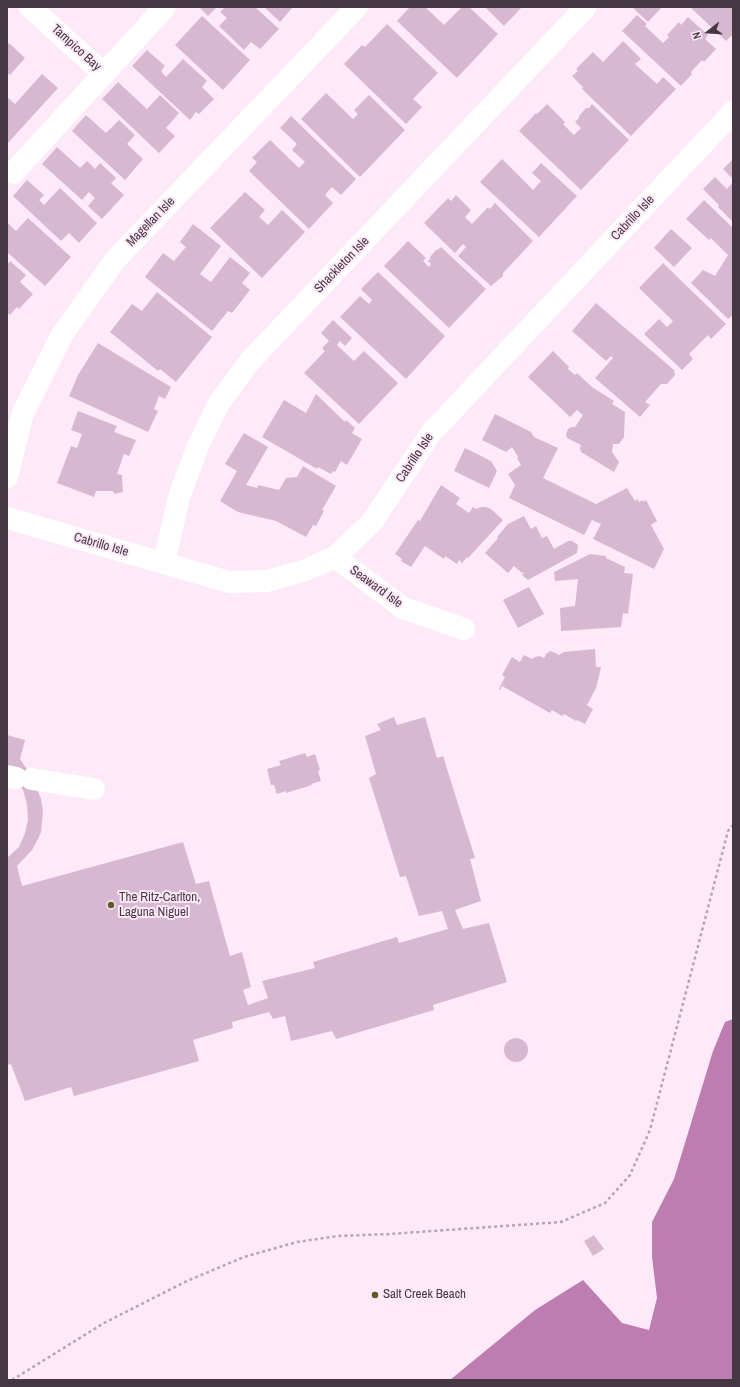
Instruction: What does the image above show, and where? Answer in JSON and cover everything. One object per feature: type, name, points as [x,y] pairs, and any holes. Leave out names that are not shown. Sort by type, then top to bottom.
[{"type":"street","name":"Tampico Bay","points":[[30,7],[104,74]]},
{"type":"street","points":[[13,173],[165,7]]},
{"type":"street","name":"Magellan Isle","points":[[7,477],[23,413],[62,335],[115,260],[356,7]]},
{"type":"street","name":"Shackleton Isle","points":[[164,563],[180,497],[198,446],[219,403],[246,367],[586,7]]},
{"type":"street","name":"Cabrillo Isle","points":[[7,518],[229,582],[267,581],[306,570],[335,557],[372,522],[431,433],[733,112]]},
{"type":"street","name":"Seaward Isle","points":[[335,557],[403,608],[464,629]]},
{"type":"street","points":[[18,777],[94,789]]},
{"type":"path","points":[[12,1380],[104,1323],[187,1281],[244,1257],[297,1242],[338,1236],[390,1234],[561,1222],[605,1203],[630,1175],[650,1130],[728,831],[733,825]]},
{"type":"shaded area","points":[[733,1019],[733,1380],[450,1380],[535,1310],[583,1280],[622,1323],[649,1330],[657,1298],[652,1257],[652,1222],[674,1179],[713,1051],[725,1022]]},
{"type":"building","points":[[199,7],[217,7],[208,16]]},
{"type":"building","points":[[225,7],[255,7],[279,29],[260,49],[251,42],[244,50],[219,26],[227,18],[220,12]]},
{"type":"building","points":[[264,7],[293,7],[280,22]]},
{"type":"building","points":[[410,7],[425,7],[444,25],[462,7],[469,7],[498,34],[457,78],[397,21]]},
{"type":"building","points":[[485,7],[522,7],[504,26]]},
{"type":"building","points":[[632,7],[662,7],[648,22]]},
{"type":"building","points":[[690,7],[733,7],[733,34],[726,41]]},
{"type":"building","points":[[637,15],[647,24],[645,26],[663,43],[669,37],[667,35],[679,22],[681,25],[688,17],[708,35],[705,39],[716,49],[704,62],[702,60],[681,86],[622,31]]},
{"type":"building","points":[[202,16],[250,60],[223,90],[175,45]]},
{"type":"building","points":[[387,24],[438,73],[413,99],[422,107],[406,124],[344,64],[362,45],[365,47]]},
{"type":"building","points":[[623,41],[641,59],[635,64],[657,84],[663,77],[676,89],[631,136],[582,89],[583,87],[572,76],[578,71],[576,69],[593,52],[603,62]]},
{"type":"building","points":[[9,43],[25,58],[10,75],[7,73],[7,45]]},
{"type":"building","points":[[147,50],[165,66],[161,71],[166,77],[183,59],[207,81],[202,87],[214,99],[199,114],[196,112],[190,120],[132,66]]},
{"type":"building","points":[[42,74],[58,88],[7,144],[7,97],[15,104]]},
{"type":"building","points":[[118,82],[147,109],[160,95],[179,113],[166,128],[175,136],[159,153],[102,99]]},
{"type":"building","points":[[326,93],[353,119],[358,114],[354,110],[369,95],[405,130],[360,177],[301,119]]},
{"type":"building","points":[[547,104],[565,122],[563,124],[574,135],[581,128],[575,122],[586,108],[589,108],[592,104],[629,140],[581,190],[519,131]]},
{"type":"building","points":[[86,115],[106,133],[119,120],[135,135],[127,144],[143,159],[125,180],[72,131]]},
{"type":"building","points":[[291,116],[356,179],[341,195],[332,187],[325,195],[333,203],[309,229],[249,171],[257,162],[252,158],[270,140],[299,168],[305,162],[292,150],[297,144],[280,128]]},
{"type":"building","points":[[57,147],[80,168],[87,161],[95,169],[100,163],[116,178],[111,183],[124,195],[102,219],[88,206],[95,198],[89,192],[82,200],[42,164]]},
{"type":"building","points":[[502,159],[533,190],[541,181],[532,173],[541,163],[577,196],[539,237],[480,182]]},
{"type":"building","points":[[733,159],[733,179],[723,169]]},
{"type":"building","points":[[715,177],[727,189],[733,182],[733,222],[703,189]]},
{"type":"building","points":[[27,180],[44,195],[39,200],[44,205],[60,188],[97,223],[79,243],[69,233],[61,241],[13,196]]},
{"type":"building","points":[[245,192],[265,210],[259,217],[268,225],[282,210],[305,232],[262,278],[210,228]]},
{"type":"building","points":[[456,195],[471,210],[465,217],[472,224],[488,207],[490,209],[495,203],[533,241],[503,273],[503,276],[491,286],[458,256],[466,247],[463,244],[455,253],[424,223],[448,198],[451,201]]},
{"type":"building","points":[[704,200],[733,228],[733,315],[728,319],[691,283],[703,270],[715,276],[728,255],[711,238],[709,240],[686,219]]},
{"type":"building","points":[[28,218],[71,257],[45,286],[7,252],[7,222],[16,231]]},
{"type":"building","points":[[193,224],[221,246],[200,274],[211,282],[230,257],[250,273],[242,283],[250,290],[232,313],[228,311],[212,331],[145,277],[163,253],[174,261],[186,247],[180,242]]},
{"type":"building","points":[[671,229],[692,248],[674,267],[654,248]]},
{"type":"building","points":[[408,241],[426,258],[423,261],[429,267],[431,264],[428,261],[430,257],[441,247],[486,289],[449,328],[384,266]]},
{"type":"building","points":[[10,261],[26,275],[20,282],[33,294],[19,309],[17,307],[10,315],[7,312],[7,265]]},
{"type":"building","points":[[663,263],[726,324],[711,339],[708,335],[689,354],[693,359],[682,370],[644,334],[659,319],[667,327],[673,321],[639,288]]},
{"type":"building","points":[[378,272],[445,336],[406,379],[340,317],[360,296],[369,304],[372,300],[361,289]]},
{"type":"building","points":[[157,292],[212,337],[176,382],[160,369],[158,371],[110,332],[132,304],[142,311]]},
{"type":"building","points":[[596,303],[674,370],[675,375],[667,384],[661,384],[645,402],[650,405],[640,417],[595,378],[613,358],[611,356],[606,361],[572,331]]},
{"type":"building","points":[[333,320],[352,338],[345,346],[340,341],[337,345],[354,361],[364,351],[398,383],[359,424],[304,373],[325,351],[322,348],[329,341],[321,333]]},
{"type":"building","points":[[98,343],[171,387],[165,399],[159,396],[154,409],[158,411],[148,432],[69,396],[78,375]]},
{"type":"building","points":[[553,351],[575,375],[577,373],[592,387],[614,401],[612,404],[625,412],[624,437],[619,444],[613,444],[612,452],[619,462],[614,472],[581,452],[581,445],[567,438],[566,434],[568,429],[575,427],[583,415],[577,410],[570,417],[528,377]]},
{"type":"building","points":[[316,394],[345,422],[346,420],[355,428],[352,433],[362,439],[347,465],[341,461],[335,472],[333,471],[331,474],[318,467],[317,469],[262,437],[284,400],[306,413]]},
{"type":"building","points":[[78,411],[117,426],[114,432],[136,440],[129,456],[124,454],[117,474],[122,475],[123,492],[114,494],[114,492],[110,491],[96,491],[94,497],[57,483],[71,446],[77,448],[82,434],[71,430]]},
{"type":"building","points":[[495,414],[531,432],[534,437],[558,448],[543,478],[596,504],[627,488],[635,501],[638,499],[639,502],[643,500],[643,502],[646,500],[657,521],[651,525],[664,549],[654,569],[593,539],[601,524],[592,520],[584,535],[509,498],[515,485],[508,474],[521,465],[512,447],[506,452],[482,440]]},
{"type":"building","points":[[244,433],[268,447],[246,485],[257,488],[258,485],[279,490],[286,478],[297,477],[303,466],[336,486],[322,510],[324,511],[316,526],[313,525],[306,537],[276,521],[238,512],[220,501],[237,471],[225,464]]},
{"type":"building","points":[[465,448],[491,461],[497,471],[489,488],[454,471]]},
{"type":"building","points":[[441,485],[460,498],[456,504],[469,513],[473,507],[476,509],[486,507],[491,509],[503,520],[462,563],[459,560],[457,564],[445,556],[444,559],[425,546],[411,567],[401,561],[402,559],[395,554],[418,520],[420,521]]},
{"type":"building","points":[[524,516],[531,529],[536,526],[542,538],[547,536],[554,549],[568,541],[572,541],[578,545],[577,553],[528,580],[522,575],[524,573],[523,572],[522,573],[514,566],[508,573],[485,553],[508,524]]},
{"type":"building","points":[[590,554],[606,556],[606,558],[625,567],[624,573],[633,574],[628,614],[623,613],[621,627],[561,631],[560,608],[575,606],[578,579],[555,581],[554,572]]},
{"type":"building","points":[[529,587],[544,614],[518,628],[503,600]]},
{"type":"building","points":[[595,649],[596,667],[601,667],[596,688],[587,705],[585,704],[593,709],[585,724],[564,714],[562,716],[552,710],[550,713],[502,686],[500,690],[499,689],[505,677],[502,675],[512,657],[520,662],[524,655],[532,659],[539,656],[544,658],[547,653],[551,651],[559,655],[564,652]]},
{"type":"building","name":"The Ritz-Carlton, Laguna Niguel","points":[[394,717],[397,725],[425,717],[437,758],[443,756],[475,858],[470,859],[481,901],[455,910],[463,929],[489,923],[507,982],[433,1005],[434,1010],[336,1039],[332,1031],[291,1041],[285,1016],[273,1019],[269,1012],[232,1022],[233,1028],[193,1040],[199,1061],[74,1096],[71,1087],[25,1101],[11,1064],[7,1065],[7,858],[19,847],[25,833],[28,820],[27,804],[23,790],[16,778],[7,768],[7,735],[25,740],[20,759],[36,787],[41,799],[43,811],[41,832],[37,841],[32,850],[17,866],[22,886],[183,842],[196,884],[209,881],[230,956],[242,952],[251,987],[243,990],[248,1005],[268,998],[262,981],[315,968],[313,962],[397,937],[399,943],[448,929],[442,911],[419,916],[406,876],[400,877],[369,778],[376,774],[365,736],[381,730],[377,724]]},
{"type":"building","points":[[305,753],[307,757],[315,754],[320,770],[318,771],[321,781],[286,793],[286,791],[277,794],[274,785],[271,785],[267,769],[281,765],[279,761]]},
{"type":"building","points":[[516,1038],[525,1041],[528,1050],[525,1059],[516,1062],[507,1059],[504,1050],[507,1041]]},
{"type":"building","points":[[594,1235],[604,1249],[593,1256],[584,1241]]},
{"type":"place","name":"The Ritz-Carlton, Laguna Niguel","points":[[111,905]]},
{"type":"place","name":"Salt Creek Beach","points":[[375,1295]]}]
